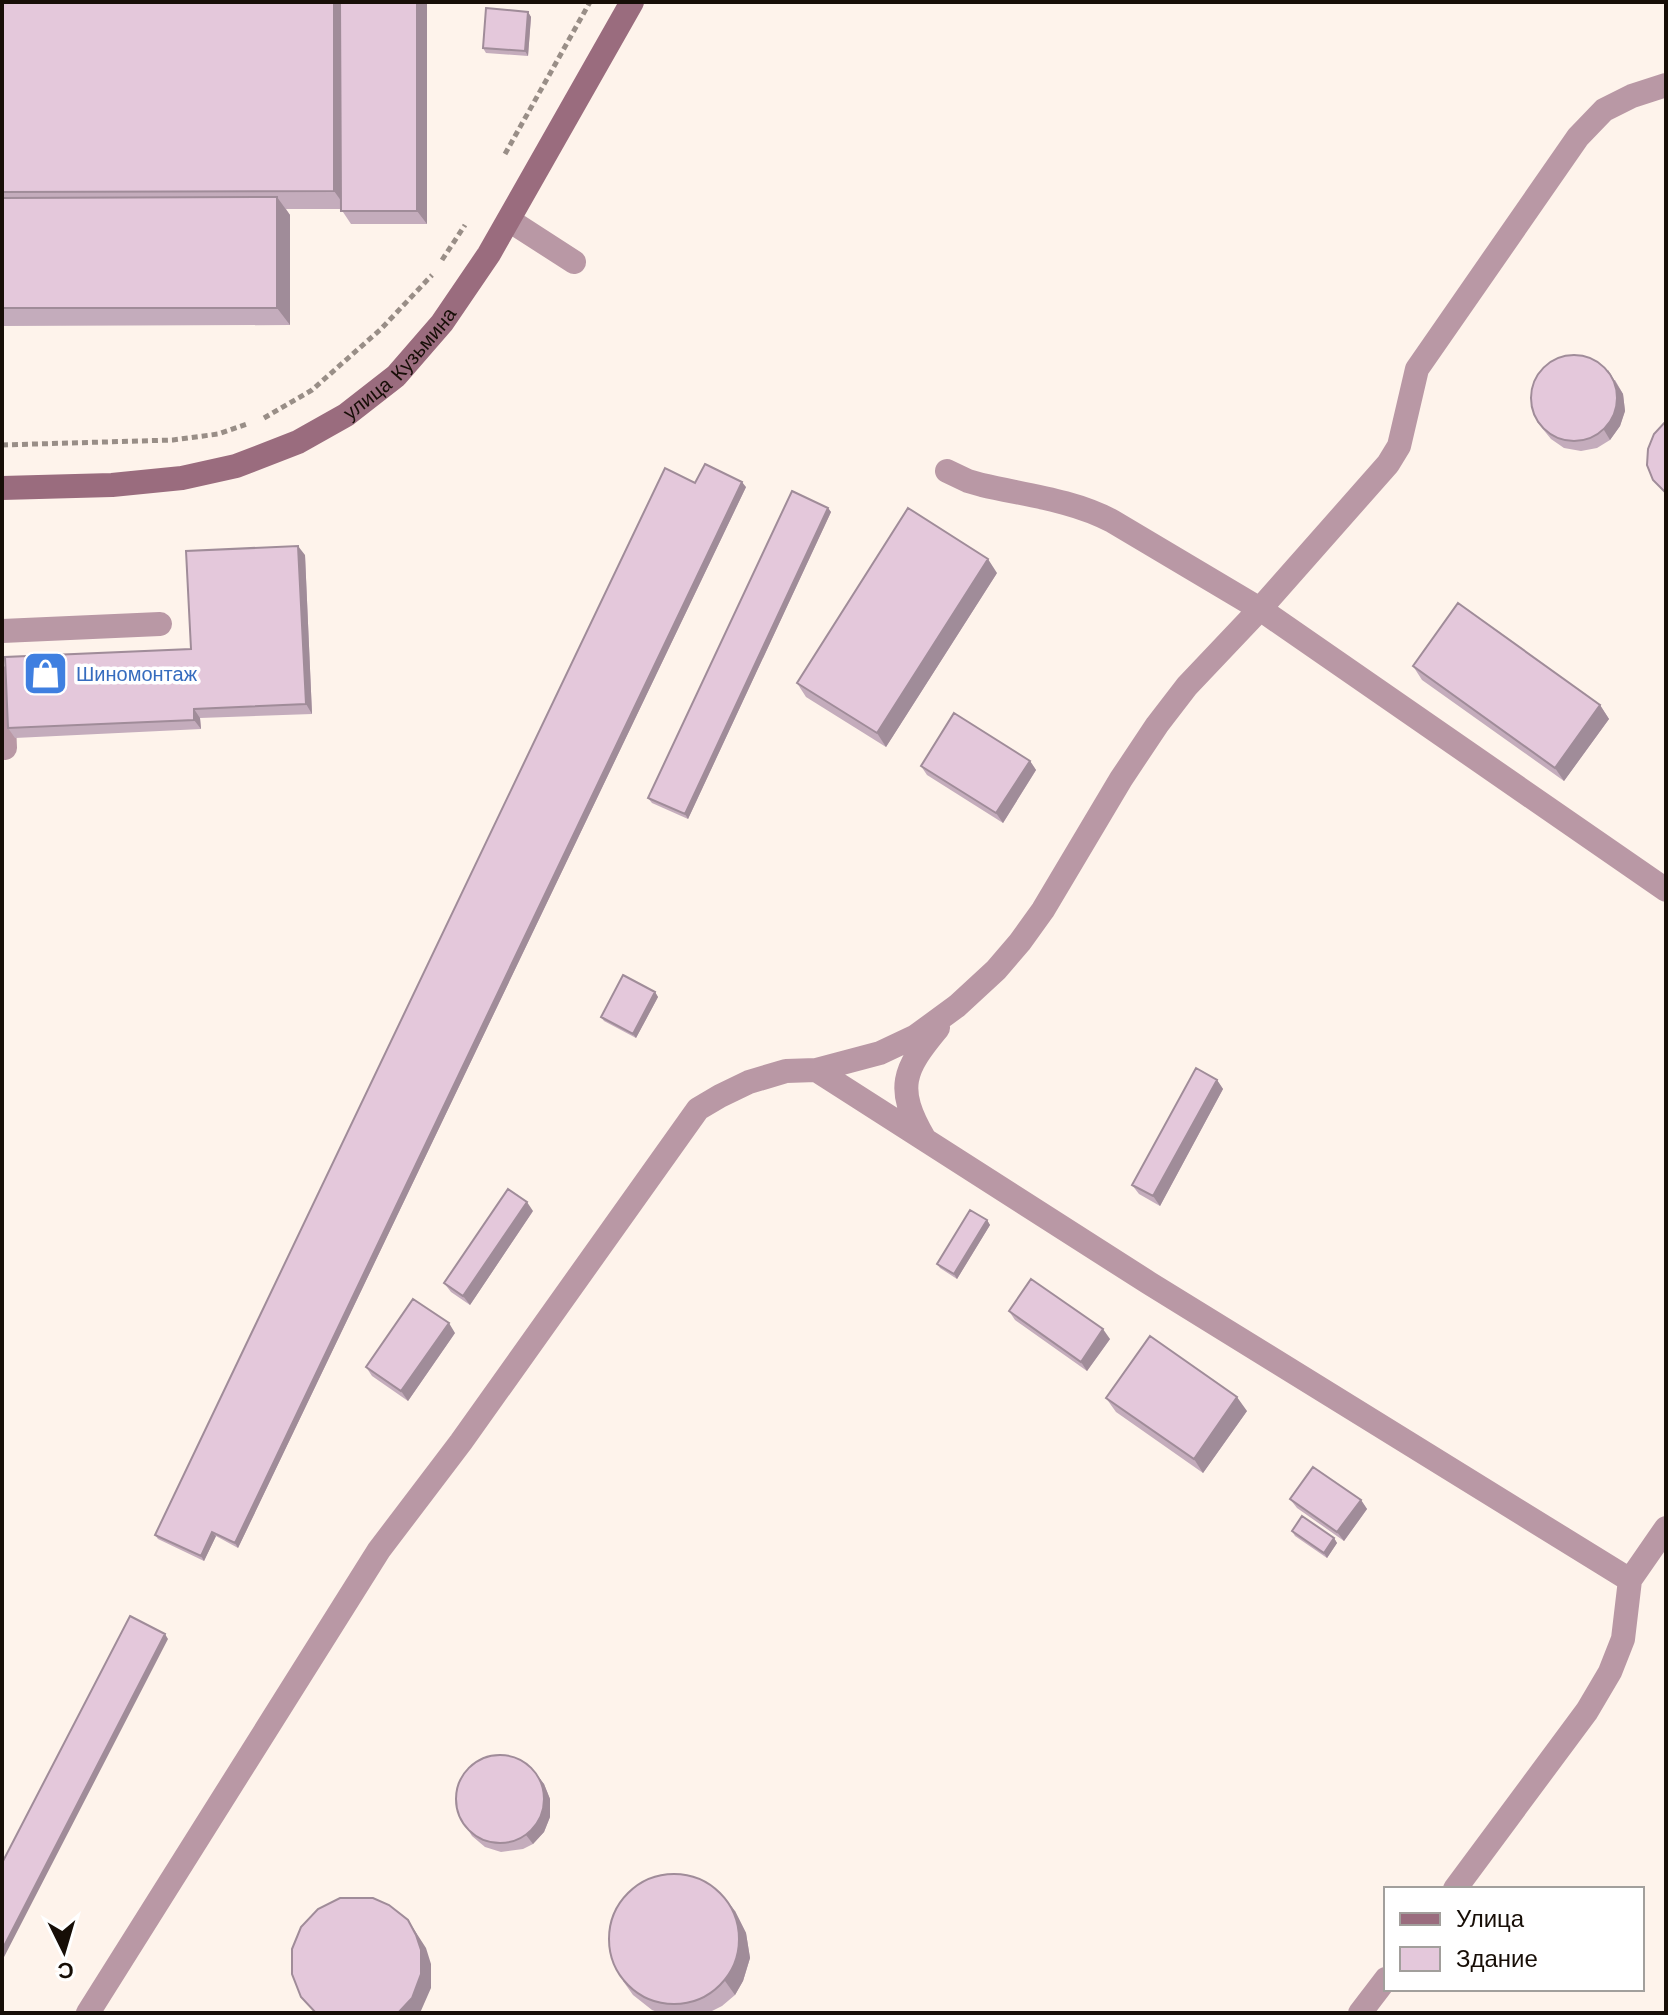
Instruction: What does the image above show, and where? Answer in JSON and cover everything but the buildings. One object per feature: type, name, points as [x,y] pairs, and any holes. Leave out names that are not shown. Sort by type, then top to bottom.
[{"type":"street","name":"улица Кузьмина","points":[[2,488],[112,485],[182,478],[236,466],[298,442],[346,415],[396,376],[442,323],[489,254],[632,2]]},
{"type":"lane","points":[[88,2013],[379,1550],[461,1442],[698,1109],[749,1082],[786,1071],[816,1070],[880,1053],[916,1036],[957,1006],[996,970],[1043,910],[1121,779],[1187,686],[1260,609],[1388,464],[1399,446],[1417,369],[1578,137],[1604,110],[1632,96],[1666,85]]},
{"type":"lane","points":[[509,220],[574,262]]},
{"type":"lane","points":[[947,471],[982,485],[1095,512],[1260,609],[1662,881]]},
{"type":"lane","points":[[2,631],[160,624]]},
{"type":"lane","points":[[2,678],[5,748]]},
{"type":"lane","points":[[925,1140],[913,1119],[906,1097],[906,1079],[922,1048],[957,1006]]},
{"type":"lane","points":[[816,1070],[1149,1283],[1630,1580]]},
{"type":"lane","points":[[1456,1887],[1587,1711],[1610,1672],[1623,1639],[1630,1580],[1666,1528]]},
{"type":"lane","points":[[1360,2013],[1384,1982]]},
{"type":"path","points":[[505,154],[590,2]]},
{"type":"path","points":[[2,445],[173,440],[218,434],[265,417],[312,390],[381,329],[432,276],[466,223]]},
{"type":"place","name":"Шиномонтаж","points":[[45,674]]}]
